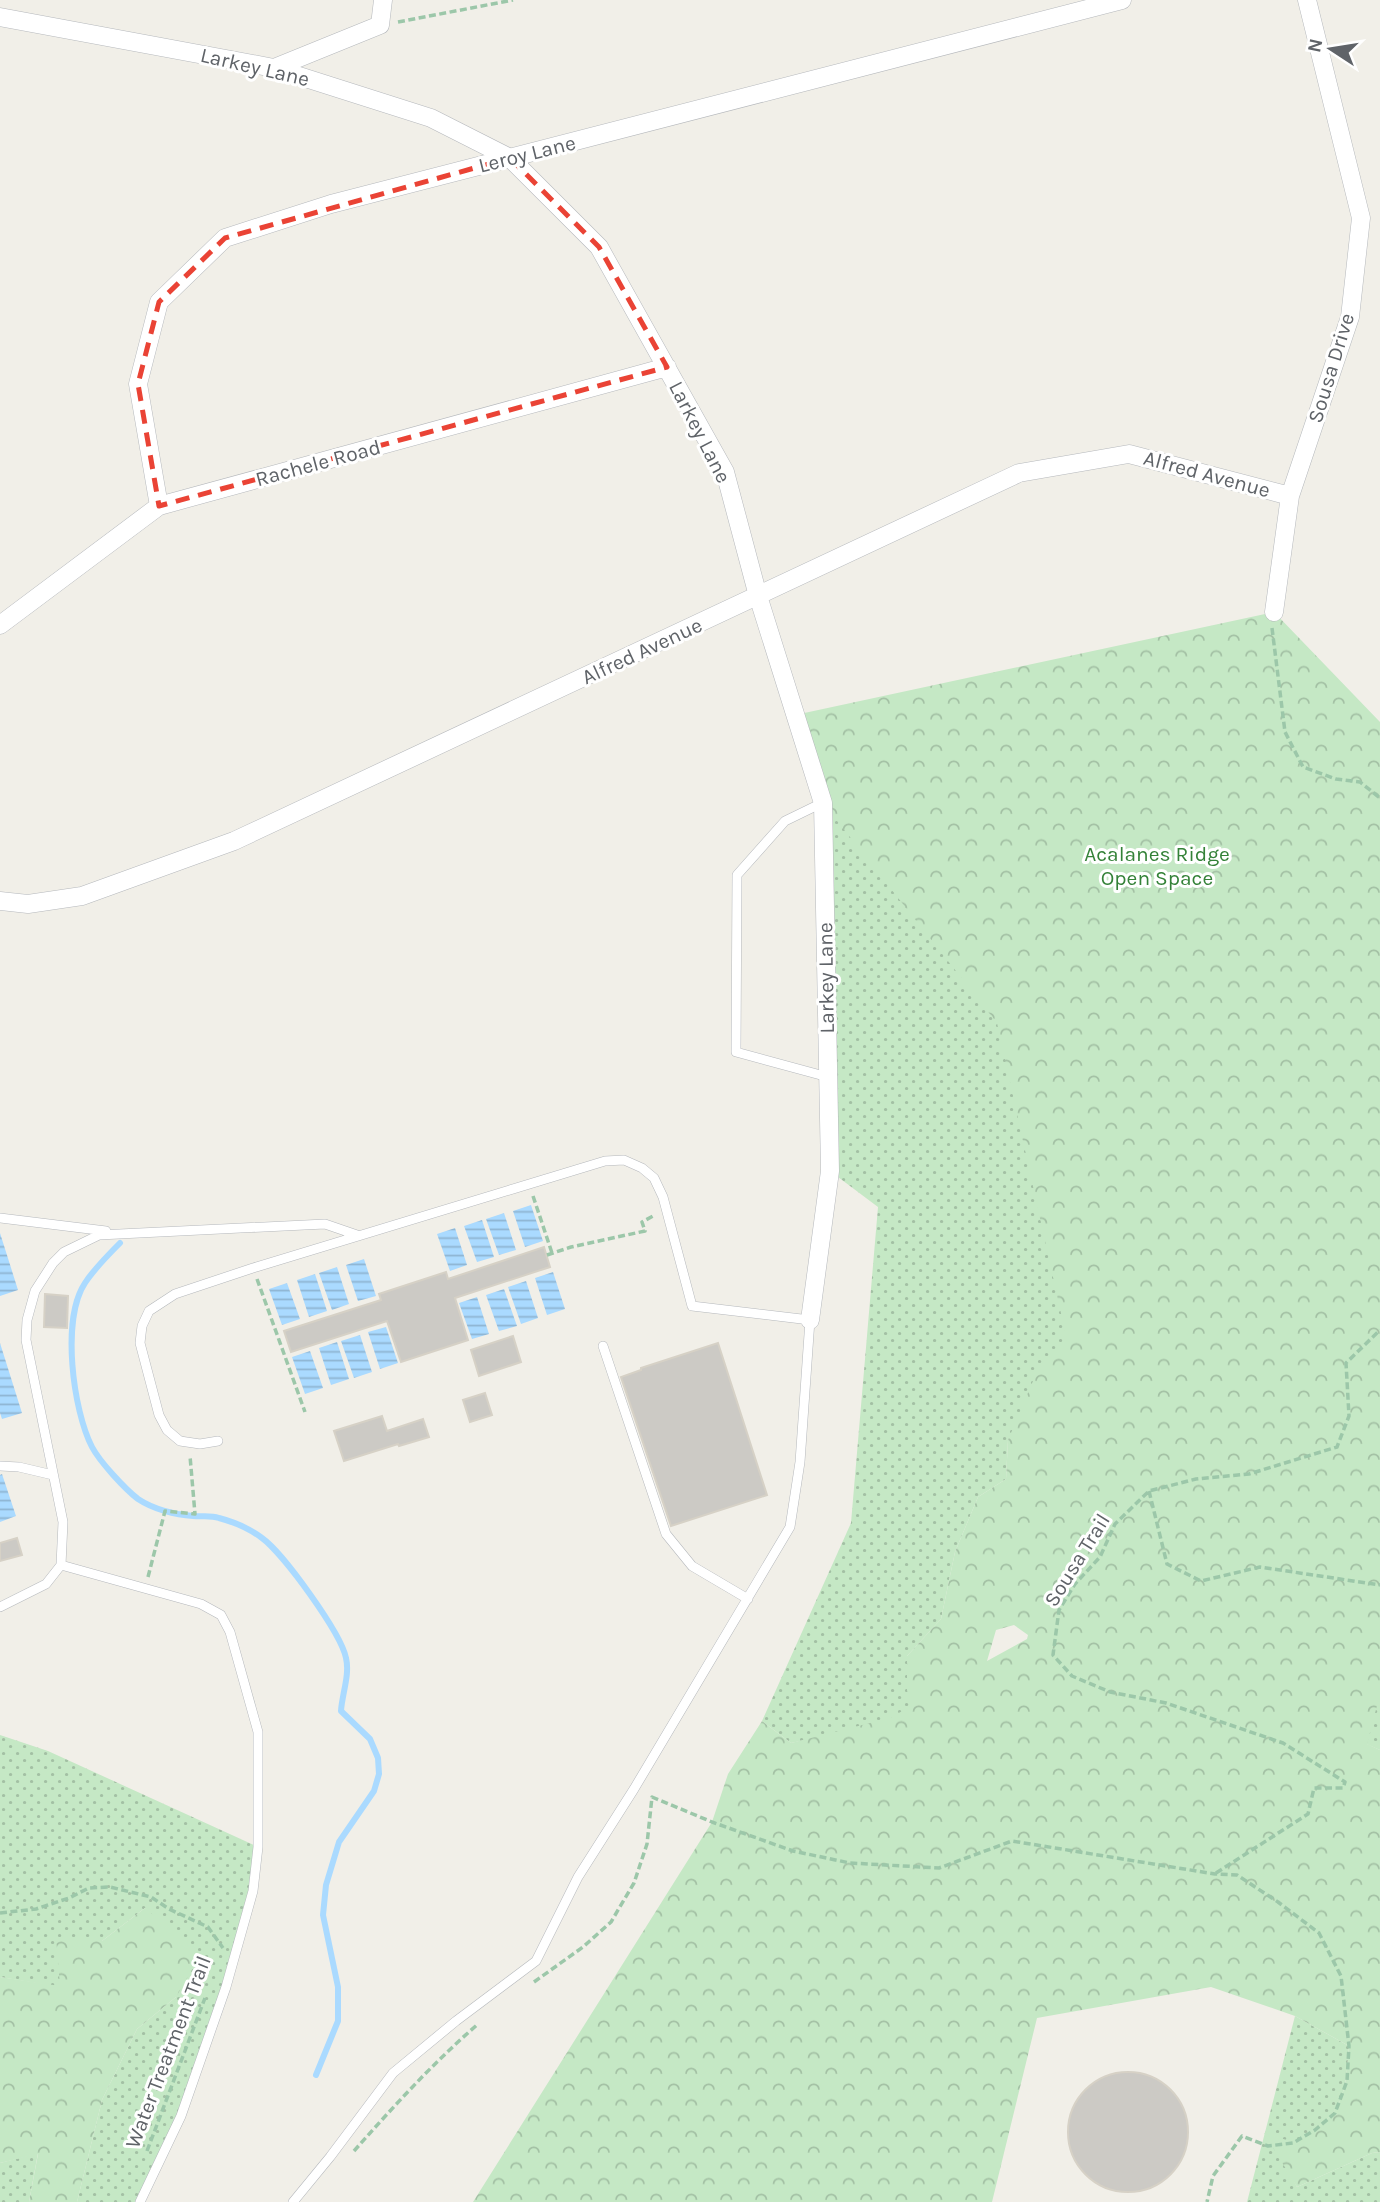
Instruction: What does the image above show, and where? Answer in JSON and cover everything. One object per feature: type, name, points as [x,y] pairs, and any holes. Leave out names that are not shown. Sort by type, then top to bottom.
[{"type":"street","points":[[274,68],[380,25],[383,0]]},
{"type":"street","name":"Leroy Lane","points":[[159,506],[138,384],[159,302],[225,238],[331,204],[1122,0]]},
{"type":"street","name":"Sousa Drive","points":[[1274,612],[1290,496],[1350,317],[1362,218],[1307,0]]},
{"type":"street","name":"Larkey Lane","points":[[0,17],[274,68],[431,118],[510,158],[599,247],[725,472],[758,596],[823,803],[830,1171],[810,1320]]},
{"type":"street","name":"Rachele Road","points":[[0,625],[159,506],[667,367]]},
{"type":"street","name":"Alfred Avenue","points":[[0,901],[28,904],[82,896],[234,841],[1019,473],[1129,454],[1290,496]]},
{"type":"lane","points":[[823,803],[785,821],[737,875],[736,1052],[828,1077]]},
{"type":"lane","points":[[218,1441],[201,1444],[180,1441],[167,1430],[159,1415],[140,1343],[142,1326],[149,1311],[175,1294],[253,1268],[605,1161],[624,1160],[642,1168],[654,1178],[666,1208],[692,1306],[810,1320],[800,1462],[790,1527],[578,1877],[536,1961],[393,2073],[293,2202]]},
{"type":"lane","points":[[0,1218],[122,1233]]},
{"type":"lane","points":[[0,1607],[46,1584],[61,1565],[63,1522],[26,1340],[27,1320],[36,1291],[53,1263],[64,1252],[99,1235],[325,1224],[357,1235]]},
{"type":"lane","points":[[603,1346],[666,1534],[692,1566],[748,1599]]},
{"type":"lane","points":[[0,1465],[53,1475]]},
{"type":"lane","points":[[61,1565],[212,1608],[221,1615],[230,1632],[258,1732],[258,1836],[253,1891],[226,1987],[181,2116],[140,2202]]},
{"type":"path","points":[[380,25],[513,0]]},
{"type":"path","points":[[1274,612],[1271,620],[1285,732],[1303,768],[1336,779],[1360,782],[1380,798]]},
{"type":"path","points":[[529,1184],[552,1253]]},
{"type":"path","points":[[547,1255],[645,1231],[642,1222],[666,1208]]},
{"type":"path","points":[[253,1268],[305,1412]]},
{"type":"path","name":"Sousa Trail","points":[[1214,1874],[1308,1814],[1314,1788],[1343,1788],[1345,1782],[1283,1743],[1166,1703],[1110,1692],[1072,1675],[1053,1655],[1059,1610],[1075,1584],[1100,1557],[1115,1524],[1149,1491],[1196,1479],[1249,1474],[1337,1447],[1349,1416],[1346,1363],[1380,1330]]},
{"type":"path","points":[[145,1589],[165,1511],[195,1514],[189,1442]]},
{"type":"path","points":[[1149,1491],[1167,1564],[1201,1581],[1260,1567],[1380,1585]]},
{"type":"path","points":[[652,1797],[793,1851],[849,1863],[939,1868],[1012,1840],[1214,1874],[1237,1875],[1278,1902],[1319,1933],[1341,1976],[1349,2046],[1347,2081],[1335,2113],[1315,2130],[1293,2143],[1268,2146],[1242,2136],[1213,2176],[1207,2202]]},
{"type":"path","name":"Water Treatment Trail","points":[[0,1913],[36,1909],[89,1888],[110,1887],[151,1897],[169,1909],[208,1927],[223,1949]]},
{"type":"path","name":"Water Treatment Trail","points":[[142,2163],[206,1997]]},
{"type":"highlighted area","points":[[510,158],[599,247],[667,367],[159,506],[138,384],[159,302],[225,238]]},
{"type":"green space","name":"Acalanes Ridge Open Space","points":[[1274,612],[1380,722],[1380,1694],[1367,1744],[1380,1750],[1380,2152],[1372,2153],[1297,2187],[1264,2133],[1293,2142],[1332,2114],[1343,2093],[1349,2046],[1295,2016],[1211,1987],[1037,2018],[992,2202],[473,2202],[712,1822],[728,1774],[762,1721],[791,1743],[890,1718],[911,1706],[907,1690],[907,1656],[941,1619],[955,1552],[978,1497],[1006,1479],[1008,1440],[1033,1381],[1066,1336],[997,1023],[823,803],[795,715]],"holes":[[[1014,1625],[1028,1635],[1027,1639],[987,1661],[996,1630]]]},
{"type":"green space","points":[[1380,722],[1230,1086],[1008,1440],[1006,1479],[978,1497],[955,1552],[941,1619],[907,1656],[920,1748],[824,1736],[791,1743],[762,1721],[851,1523],[878,1207],[830,1171],[823,803]]},
{"type":"green space","points":[[1380,1680],[1380,1750],[1336,1731]]},
{"type":"green space","points":[[0,1735],[48,1751],[258,1847],[253,1891],[181,2116],[140,2202],[77,2202],[102,2100],[137,2029],[176,1997],[145,1908],[102,1941],[60,1987],[0,1977]]},
{"type":"green space","points":[[145,1908],[201,1954],[176,1997],[137,2029],[102,2100],[77,2202],[29,2202],[38,2154],[0,2163],[0,1977],[60,1986],[56,1937],[102,1941]]},
{"type":"green space","points":[[1295,2016],[1349,2046],[1346,2080],[1343,2093],[1332,2114],[1310,2133],[1293,2143],[1272,2136],[1297,2187],[1372,2153],[1380,2152],[1380,2202],[1247,2202]]},
{"type":"green space","points":[[38,2153],[29,2202],[0,2202],[0,2163]]},
{"type":"water","points":[[531,1205],[543,1241],[525,1247],[513,1211]]},
{"type":"water","points":[[504,1213],[516,1250],[499,1255],[486,1219]]},
{"type":"water","points":[[482,1220],[494,1257],[477,1262],[464,1226]]},
{"type":"water","points":[[455,1228],[467,1265],[450,1271],[437,1234]]},
{"type":"water","points":[[0,1233],[18,1290],[0,1296]]},
{"type":"water","points":[[364,1259],[376,1296],[358,1301],[346,1265]]},
{"type":"water","points":[[337,1267],[349,1304],[332,1310],[319,1273]]},
{"type":"water","points":[[553,1272],[565,1309],[547,1315],[535,1278]]},
{"type":"water","points":[[315,1274],[327,1311],[309,1317],[297,1280]]},
{"type":"water","points":[[526,1281],[538,1318],[521,1324],[508,1287]]},
{"type":"water","points":[[287,1283],[300,1319],[282,1325],[269,1289]]},
{"type":"water","points":[[504,1289],[517,1326],[499,1331],[486,1295]]},
{"type":"water","points":[[477,1297],[489,1334],[472,1339],[459,1303]]},
{"type":"water","points":[[386,1327],[398,1363],[380,1369],[368,1332]]},
{"type":"water","points":[[360,1335],[372,1372],[354,1378],[341,1341]]},
{"type":"water","points":[[337,1342],[349,1379],[331,1385],[319,1348]]},
{"type":"water","points":[[0,1343],[22,1413],[2,1419],[0,1413]]},
{"type":"water","points":[[310,1351],[323,1388],[305,1394],[292,1357]]},
{"type":"water","points":[[2,1474],[16,1516],[0,1522],[0,1475]]},
{"type":"building","points":[[544,1247],[550,1267],[455,1298],[468,1340],[401,1362],[387,1321],[291,1352],[284,1331],[381,1300],[379,1294],[446,1272],[448,1279]]},
{"type":"building","points":[[45,1294],[68,1296],[67,1328],[44,1327]]},
{"type":"building","points":[[513,1336],[521,1362],[479,1376],[471,1350]]},
{"type":"building","points":[[718,1343],[767,1495],[671,1526],[621,1377]]},
{"type":"building","points":[[485,1393],[492,1415],[470,1422],[463,1400]]},
{"type":"building","points":[[382,1416],[387,1431],[423,1419],[429,1437],[344,1461],[334,1431]]},
{"type":"building","points":[[17,1538],[22,1555],[0,1561],[0,1543]]},
{"type":"building","points":[[1128,2072],[1151,2076],[1171,2089],[1184,2109],[1188,2132],[1184,2155],[1171,2175],[1151,2188],[1128,2192],[1105,2188],[1085,2175],[1072,2155],[1068,2132],[1072,2109],[1085,2089],[1105,2076]]},
{"type":"waterway","points":[[120,1243],[85,1283],[73,1319],[72,1365],[75,1388],[85,1431],[92,1447],[120,1482],[144,1503],[172,1513],[213,1517],[242,1526],[271,1546],[310,1594],[342,1646],[347,1671],[341,1711],[370,1739],[378,1758],[379,1774],[374,1791],[339,1842],[326,1885],[323,1915],[338,1987],[338,2021],[316,2075]]}]
